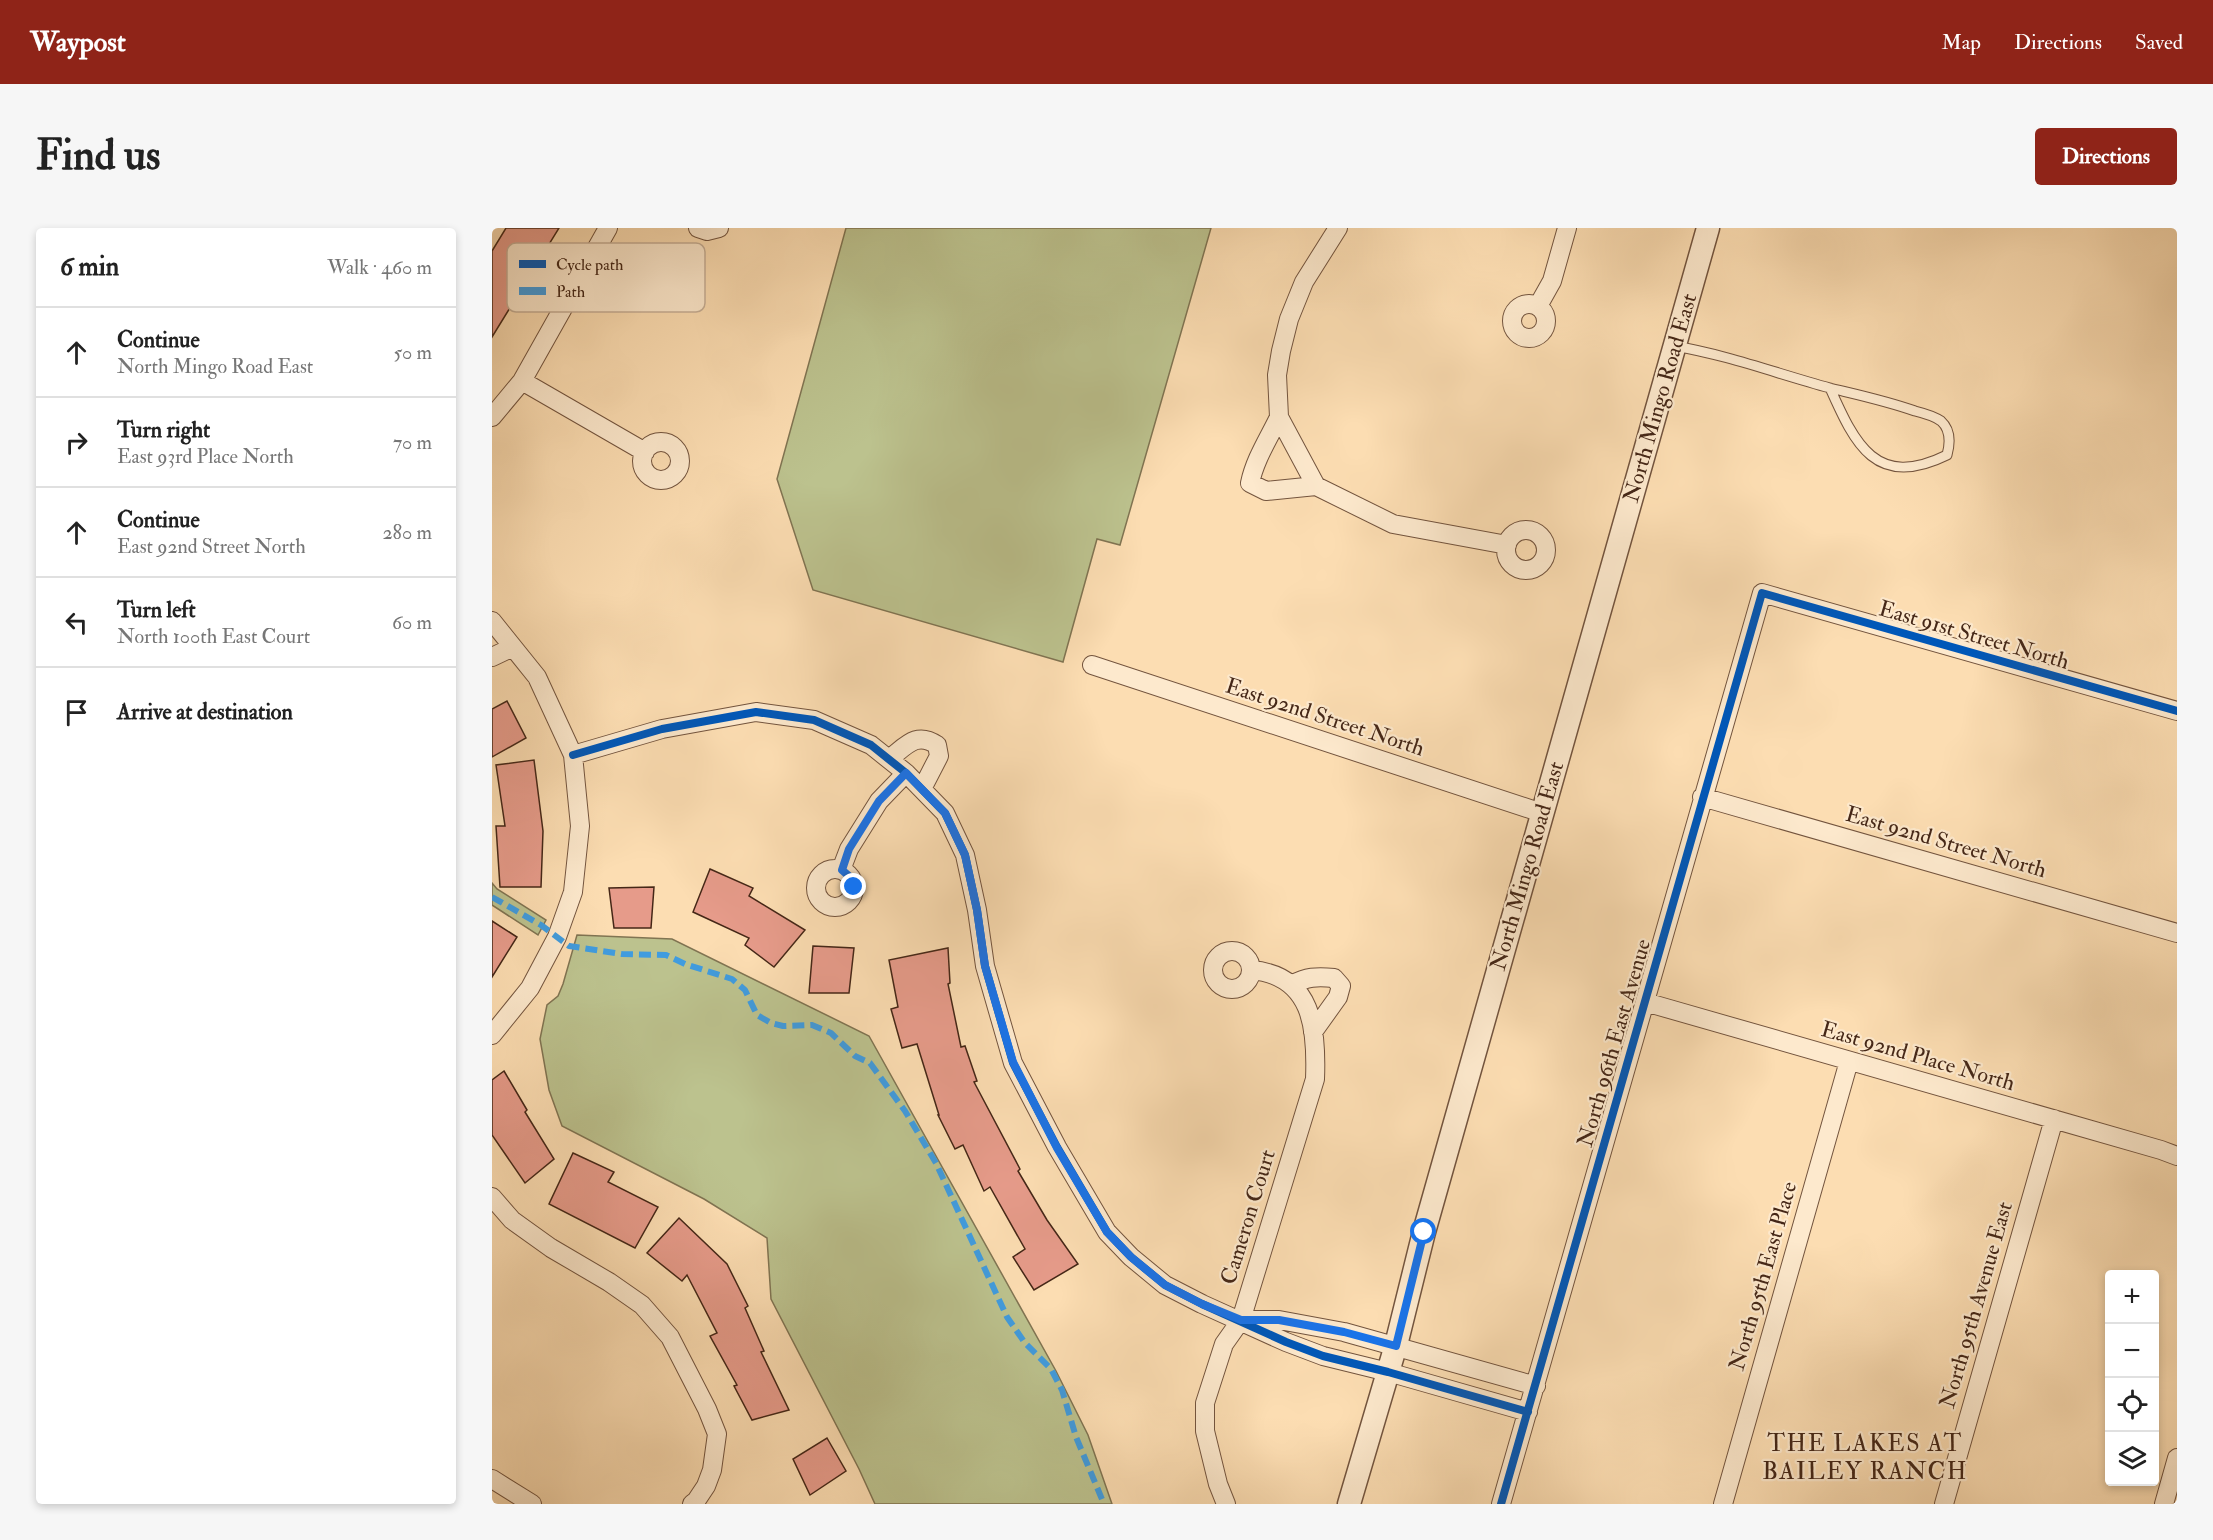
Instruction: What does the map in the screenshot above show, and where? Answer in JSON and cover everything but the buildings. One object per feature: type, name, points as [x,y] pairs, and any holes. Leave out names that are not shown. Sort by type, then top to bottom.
[{"type":"street","points":[[600,243],[608,228]]},
{"type":"street","points":[[698,228],[707,231],[719,228]]},
{"type":"street","points":[[1316,486],[1279,417],[1277,375],[1290,319],[1304,282],[1338,228]]},
{"type":"street","points":[[1538,306],[1552,281],[1568,228]]},
{"type":"street","name":"North Mingo Road East","points":[[1349,1504],[1396,1346],[1424,1232],[1708,228]]},
{"type":"street","points":[[492,417],[522,381],[561,312]]},
{"type":"street","points":[[522,381],[645,452]]},
{"type":"street","points":[[1279,417],[1254,466],[1250,483],[1266,491],[1316,486],[1393,524],[1507,545]]},
{"type":"street","name":"East 91st Street North","points":[[1762,593],[2177,711]]},
{"type":"street","name":"North 96th East Avenue","points":[[1501,1504],[1762,593]]},
{"type":"street","points":[[492,621],[537,677],[573,755],[580,826],[573,892],[557,937],[530,988],[492,1035]]},
{"type":"street","points":[[492,657],[513,647]]},
{"type":"street","name":"East 92nd Street North","points":[[1092,665],[1542,813]]},
{"type":"street","points":[[573,755],[662,729],[756,712],[814,720],[871,745],[906,773],[945,813],[965,855],[977,910],[985,966],[1013,1062],[1057,1148],[1107,1232],[1131,1257],[1165,1285],[1202,1304],[1323,1356],[1528,1412]]},
{"type":"street","points":[[889,759],[914,740],[926,738],[937,745],[939,756],[922,789]]},
{"type":"street","points":[[842,870],[849,849],[879,801],[906,773]]},
{"type":"street","name":"East 92nd Street North","points":[[1702,797],[2177,933]]},
{"type":"street","points":[[1251,970],[1278,975],[1291,985],[1305,978],[1334,978],[1341,986],[1338,997],[1313,1032]]},
{"type":"street","name":"Cameron Court","points":[[1226,1504],[1218,1484],[1205,1431],[1205,1403],[1224,1344],[1241,1320],[1315,1079],[1316,1052],[1313,1032],[1306,1005],[1291,985]]},
{"type":"street","name":"East 92nd Place North","points":[[1645,1002],[2177,1156]]},
{"type":"street","name":"North 95th East Place","points":[[1723,1504],[1849,1061]]},
{"type":"street","name":"North 95th Avenue East","points":[[1944,1504],[2054,1119]]},
{"type":"street","points":[[492,1197],[512,1220],[551,1248],[609,1282],[642,1305],[670,1337],[707,1409],[717,1434],[712,1470],[697,1503]]},
{"type":"street","points":[[1241,1320],[1279,1320],[1344,1332],[1536,1386]]},
{"type":"street","points":[[2164,1504],[2177,1458]]},
{"type":"street","points":[[496,1488],[532,1504]]},
{"type":"lane","points":[[1674,346],[1709,352],[1830,388],[1897,404],[1941,421],[1948,431],[1950,444],[1947,455],[1931,463],[1903,467],[1877,462],[1860,447],[1847,426],[1830,388]]},
{"type":"green space","points":[[846,228],[1211,228],[1120,545],[1097,539],[1063,662],[813,590],[777,479]]},
{"type":"green space","points":[[492,883],[497,889],[546,920],[538,935],[492,905]]},
{"type":"green space","points":[[577,935],[672,939],[869,1036],[1056,1371],[1088,1435],[1112,1504],[875,1504],[771,1299],[767,1238],[704,1199],[562,1126],[549,1090],[540,1039],[547,1005],[558,996]]},
{"type":"marked path","points":[[492,897],[541,925],[569,946],[622,954],[666,955],[685,964],[732,979],[745,990],[757,1015],[771,1023],[783,1026],[812,1025],[831,1033],[855,1056],[870,1063],[905,1111],[936,1163],[1007,1317],[1025,1343],[1051,1369],[1062,1390],[1076,1437],[1104,1504]]},
{"type":"cycle path","points":[[1501,1504],[1762,593],[2177,711]]},
{"type":"cycle path","points":[[573,755],[662,729],[756,712],[814,720],[871,745],[906,773],[945,813],[965,855],[977,910],[985,966],[1013,1063],[1057,1147],[1107,1232],[1131,1257],[1165,1285],[1286,1342],[1323,1356],[1528,1412]]},
{"type":"district","name":"THE LAKES AT BAILEY RANCH","points":[[1865,1457]]},
{"type":"route","points":[[854,887],[850,877],[842,870],[849,849],[879,801],[906,773],[945,813],[965,855],[977,910],[985,966],[1013,1062],[1057,1148],[1107,1232],[1131,1257],[1165,1285],[1241,1320],[1279,1320],[1344,1332],[1396,1346],[1424,1232]]}]
